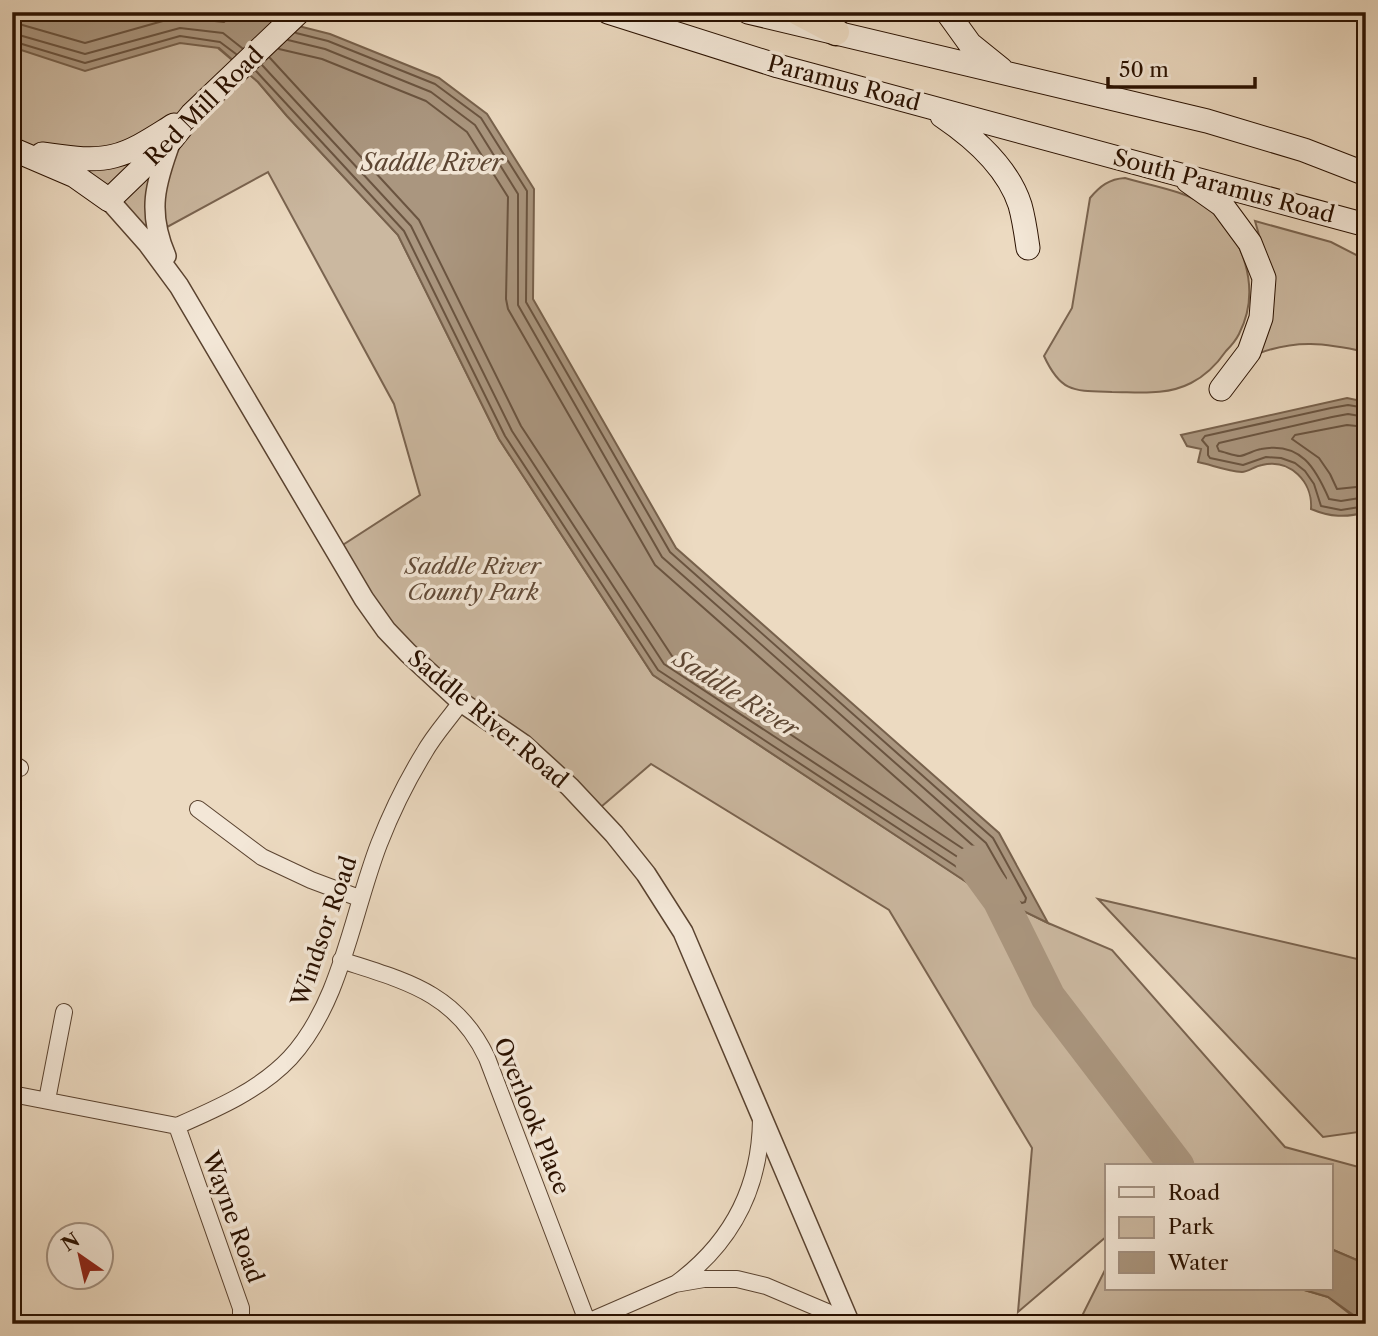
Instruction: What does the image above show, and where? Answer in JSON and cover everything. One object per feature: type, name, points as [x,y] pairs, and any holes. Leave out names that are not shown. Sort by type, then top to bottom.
[{"type":"highway","points":[[797,12],[836,32]]},
{"type":"main road","name":"Paramus Road","points":[[608,12],[778,66],[1083,148]]},
{"type":"main road","name":"Paramus Road","points":[[747,12],[1218,125],[1304,150],[1366,174]]},
{"type":"main road","points":[[947,12],[970,44],[1006,73]]},
{"type":"main road","name":"Red Mill Road","points":[[109,200],[172,139],[192,114],[295,16]]},
{"type":"main road","points":[[928,106],[963,130],[1002,172],[1020,205],[1028,248]]},
{"type":"main road","points":[[15,150],[83,159],[115,156],[192,114]]},
{"type":"main road","name":"South Paramus Road","points":[[1083,148],[1366,225]]},
{"type":"main road","name":"Saddle River Road","points":[[15,150],[75,176],[109,200]]},
{"type":"main road","points":[[1177,173],[1222,205],[1250,243],[1264,278],[1261,318],[1249,352],[1221,389]]},
{"type":"street","points":[[172,139],[158,177],[156,233],[179,286]]},
{"type":"street","name":"Saddle River Road","points":[[109,200],[148,244],[179,286],[364,599],[386,629],[461,702],[523,744],[570,787],[614,834],[646,874],[683,932],[848,1324]]},
{"type":"street","name":"Windsor Road","points":[[177,1126],[232,1100],[262,1082],[289,1059],[318,1019],[329,998],[359,898],[380,841],[424,753],[461,702]]},
{"type":"street","points":[[198,809],[262,857],[311,880],[359,898]]},
{"type":"street","name":"Overlook Place","points":[[341,960],[428,991],[449,1006],[467,1024],[487,1058],[585,1322]]},
{"type":"street","points":[[47,1100],[64,1012]]},
{"type":"street","points":[[12,1094],[177,1126]]},
{"type":"street","points":[[676,1284],[699,1267],[719,1245],[733,1223],[755,1170],[761,1145],[761,1114]]},
{"type":"street","name":"Wayne Road","points":[[177,1126],[241,1308],[241,1324]]},
{"type":"street","points":[[585,1322],[676,1284],[704,1279],[737,1279],[766,1286],[825,1311],[848,1324]]},
{"type":"green space","name":"Saddle River County Park","points":[[12,12],[258,12],[219,49],[258,82],[398,235],[499,439],[653,675],[974,887],[1112,950],[1285,1147],[1366,1169],[1366,1264],[1332,1249],[1332,1164],[1105,1164],[1105,1238],[1018,1312],[1032,1148],[889,910],[651,764],[594,813],[408,653],[335,550],[420,495],[394,404],[268,172],[156,233],[179,286],[109,200],[12,149]]},
{"type":"green space","points":[[1125,178],[1188,196],[1219,218],[1239,247],[1245,264],[1249,281],[1246,317],[1239,334],[1219,361],[1191,383],[1172,390],[1152,392],[1078,390],[1070,388],[1056,377],[1044,356],[1072,308],[1090,198],[1105,184]]},
{"type":"green space","points":[[1255,221],[1331,242],[1366,260],[1366,352],[1337,346],[1298,344],[1257,354],[1263,249]]},
{"type":"green space","points":[[1098,899],[1366,961],[1366,1131],[1323,1137]]},
{"type":"green space","points":[[1105,1270],[1105,1290],[1304,1290],[1328,1297],[1363,1324],[1074,1324],[1082,1316]]},
{"type":"water","name":"Saddle River","points":[[12,12],[243,12],[330,34],[439,78],[487,114],[534,189],[533,299],[676,548],[999,833],[1048,923],[974,887],[653,675],[499,439],[398,235],[258,82],[219,48],[180,43],[85,71],[12,47]]},
{"type":"water","points":[[1347,398],[1366,402],[1366,512],[1359,514],[1338,516],[1311,509],[1311,499],[1304,481],[1298,474],[1282,465],[1262,465],[1242,472],[1198,462],[1201,449],[1187,446],[1181,435]]},
{"type":"water","points":[[1332,1249],[1366,1264],[1366,1324],[1328,1297],[1304,1290],[1332,1290]]},
{"type":"waterway","name":"Saddle River","points":[[973,863],[1000,900],[1048,997],[1175,1164]]}]
